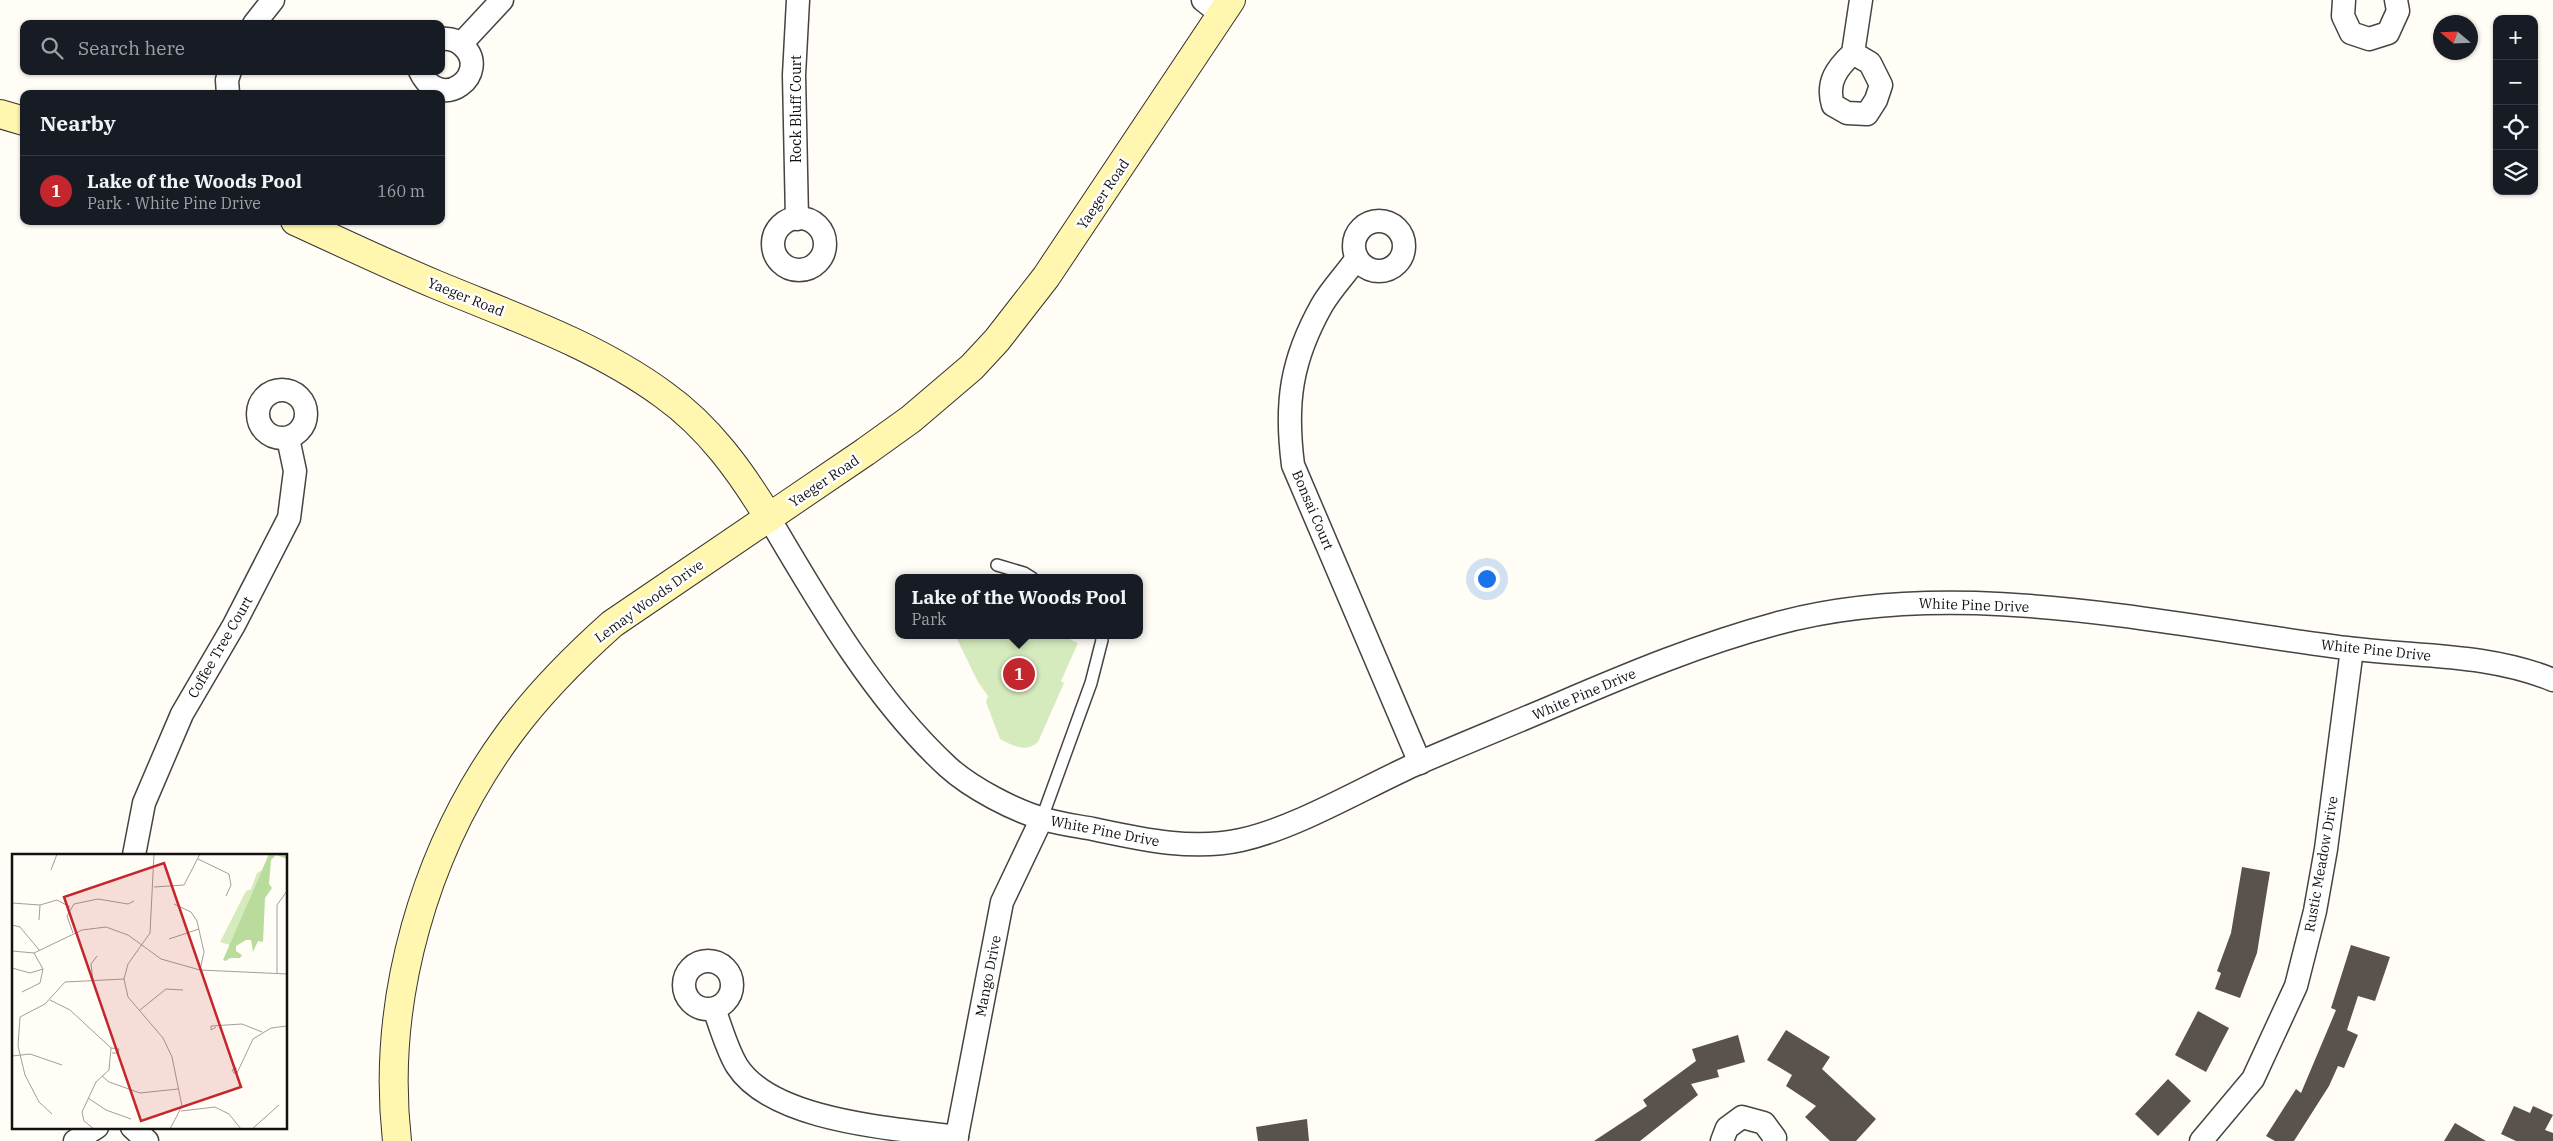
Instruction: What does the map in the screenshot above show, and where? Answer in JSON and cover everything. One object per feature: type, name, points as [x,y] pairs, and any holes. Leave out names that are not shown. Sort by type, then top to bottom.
[{"type":"street","points":[[257,20],[273,0]]},
{"type":"street","points":[[423,75],[430,85],[438,90],[456,88],[469,76],[471,68],[468,50],[451,41],[502,0]]},
{"type":"street","name":"Rock Bluff Court","points":[[797,218],[794,75],[798,0]]},
{"type":"street","points":[[1853,53],[1861,0]]},
{"type":"street","points":[[2344,0],[2343,16],[2351,32],[2369,39],[2388,33],[2398,10],[2396,0]]},
{"type":"street","name":"Yaeger Road","points":[[303,225],[358,252],[551,333],[629,372],[671,400],[719,446],[747,482],[769,518],[911,419],[972,367],[997,340],[1071,242],[1219,5]]},
{"type":"street","points":[[228,90],[229,75]]},
{"type":"street","points":[[0,114],[20,120]]},
{"type":"street","name":"Bonsai Court","points":[[1357,258],[1323,304],[1304,341],[1290,387],[1288,428],[1293,465],[1420,763]]},
{"type":"street","name":"Coffee Tree Court","points":[[134,854],[144,803],[182,714],[234,625],[289,518],[295,471],[288,438]]},
{"type":"street","name":"White Pine Drive","points":[[769,518],[856,657],[907,724],[952,772],[1002,802],[1042,818],[1152,842],[1213,844],[1241,840],[1288,824],[1420,763],[1678,654],[1780,622],[1869,606],[1920,602],[2004,605],[2096,613],[2352,649],[2489,662],[2514,666],[2553,680]]},
{"type":"street","name":"Lemay Woods Drive","points":[[397,1141],[394,1077],[404,977],[431,881],[456,822],[480,778],[508,735],[538,698],[578,655],[612,624],[769,518]]},
{"type":"street","name":"Rustic Meadow Drive","points":[[2201,1141],[2253,1079],[2296,986],[2320,884],[2352,649]]},
{"type":"street","name":"Mango Drive","points":[[957,1139],[1002,902],[1042,818]]},
{"type":"street","points":[[714,1009],[737,1065],[753,1085],[779,1101],[838,1120],[957,1139]]},
{"type":"street","points":[[1722,1141],[1727,1128],[1742,1117],[1764,1123],[1775,1138],[1774,1141]]},
{"type":"street","points":[[75,1141],[95,1128]]},
{"type":"street","points":[[133,1128],[147,1141]]},
{"type":"lane","points":[[997,566],[1026,574]]},
{"type":"lane","points":[[1042,818],[1091,683],[1102,639]]},
{"type":"green space","points":[[957,639],[1071,639],[1078,643],[1061,681],[1064,683],[1038,742],[1029,747],[1015,746],[1000,739],[986,702],[988,696],[978,682]]},
{"type":"building","points":[[2242,867],[2270,872],[2257,953],[2240,998],[2215,989],[2221,973],[2217,971],[2231,933]]},
{"type":"building","points":[[2351,945],[2390,957],[2375,1001],[2358,996],[2347,1030],[2358,1035],[2344,1068],[2338,1066],[2329,1086],[2294,1141],[2275,1141],[2266,1136],[2296,1089],[2301,1093],[2336,1010],[2331,1008]]},
{"type":"building","points":[[2198,1011],[2229,1028],[2206,1072],[2175,1055]]},
{"type":"building","points":[[1786,1030],[1830,1057],[1822,1069],[1876,1119],[1856,1141],[1830,1141],[1805,1117],[1816,1106],[1786,1086],[1792,1075],[1767,1060]]},
{"type":"building","points":[[1738,1035],[1745,1062],[1717,1070],[1719,1077],[1691,1084],[1698,1095],[1640,1141],[1594,1141],[1647,1106],[1643,1100],[1696,1061],[1692,1049]]},
{"type":"building","points":[[2168,1079],[2191,1101],[2158,1136],[2135,1114]]},
{"type":"building","points":[[2514,1106],[2530,1113],[2533,1106],[2553,1115],[2545,1130],[2553,1133],[2553,1141],[2516,1141],[2501,1134]]},
{"type":"building","points":[[1307,1119],[1309,1141],[1258,1141],[1256,1127]]},
{"type":"building","points":[[2455,1123],[2486,1141],[2444,1141]]},
{"type":"place","name":"Lake of the Woods Pool","points":[[1019,674]]}]
